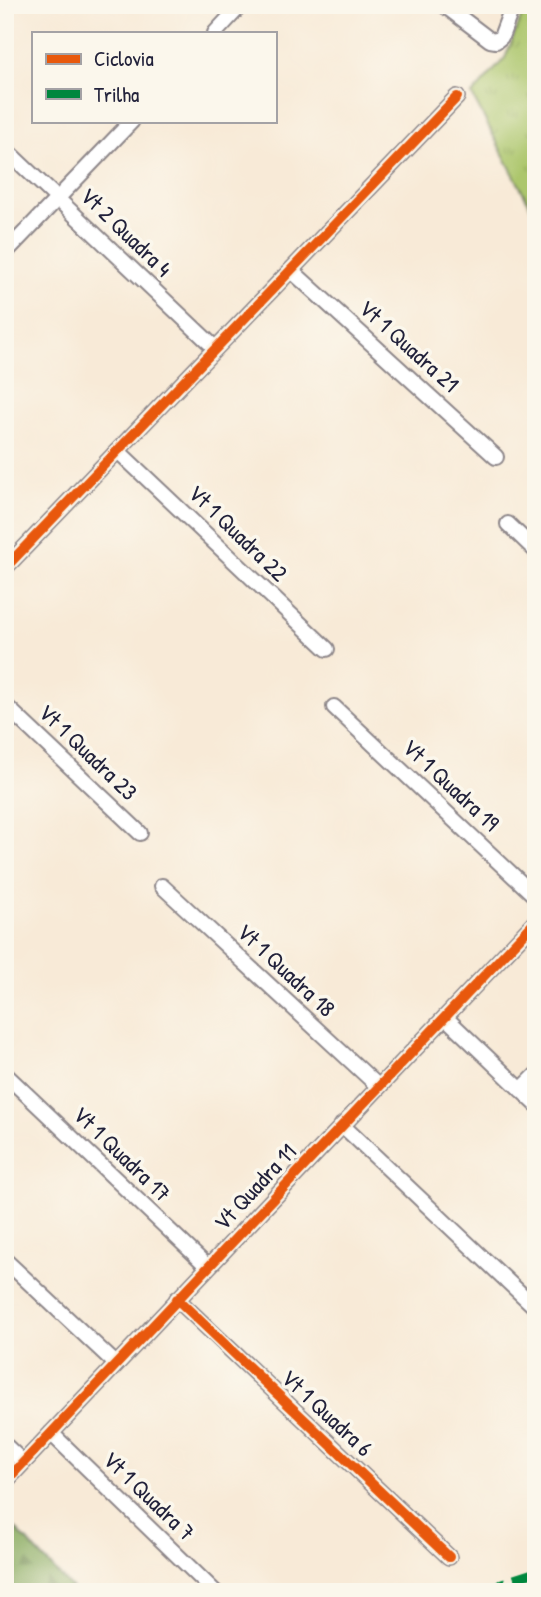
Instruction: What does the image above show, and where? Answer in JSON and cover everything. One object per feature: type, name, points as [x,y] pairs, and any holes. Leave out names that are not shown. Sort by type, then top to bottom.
[{"type":"street","points":[[444,5],[490,40],[496,41],[501,37],[513,5]]},
{"type":"street","points":[[216,32],[232,8]]},
{"type":"street","points":[[5,568],[457,97]]},
{"type":"street","points":[[5,253],[131,122]]},
{"type":"street","name":"Vt 2 Quadra 4","points":[[5,149],[215,348]]},
{"type":"street","name":"Vt 1 Quadra 21","points":[[291,270],[496,457]]},
{"type":"street","name":"Vt 1 Quadra 22","points":[[118,451],[327,649]]},
{"type":"street","points":[[508,524],[536,551]]},
{"type":"street","name":"Vt 1 Quadra 23","points":[[5,705],[140,833]]},
{"type":"street","name":"Vt 1 Quadra 19","points":[[334,707],[536,897]]},
{"type":"street","name":"Vt 1 Quadra 18","points":[[162,886],[379,1087]]},
{"type":"street","name":"Vt Quadra 11","points":[[5,1482],[536,921]]},
{"type":"street","points":[[445,1017],[536,1104]]},
{"type":"street","name":"Vt 1 Quadra 17","points":[[5,1074],[208,1267]]},
{"type":"street","points":[[521,1090],[536,1075]]},
{"type":"street","points":[[342,1125],[536,1308]]},
{"type":"street","points":[[5,1260],[116,1364]]},
{"type":"street","name":"Vt 1 Quadra 6","points":[[177,1299],[449,1557]]},
{"type":"street","name":"Vt 1 Quadra 7","points":[[51,1433],[215,1592]]},
{"type":"street","points":[[5,1445],[23,1462]]},
{"type":"green space","points":[[526,5],[536,5],[536,217],[472,95],[505,58]]},
{"type":"green space","points":[[13,1526],[75,1592],[5,1592],[5,1534]]},
{"type":"marked path","points":[[491,1592],[502,1583],[536,1572]]},
{"type":"cycle path","points":[[5,568],[457,97]]},
{"type":"cycle path","points":[[5,1482],[536,921]]},
{"type":"cycle path","points":[[177,1299],[449,1557]]}]
